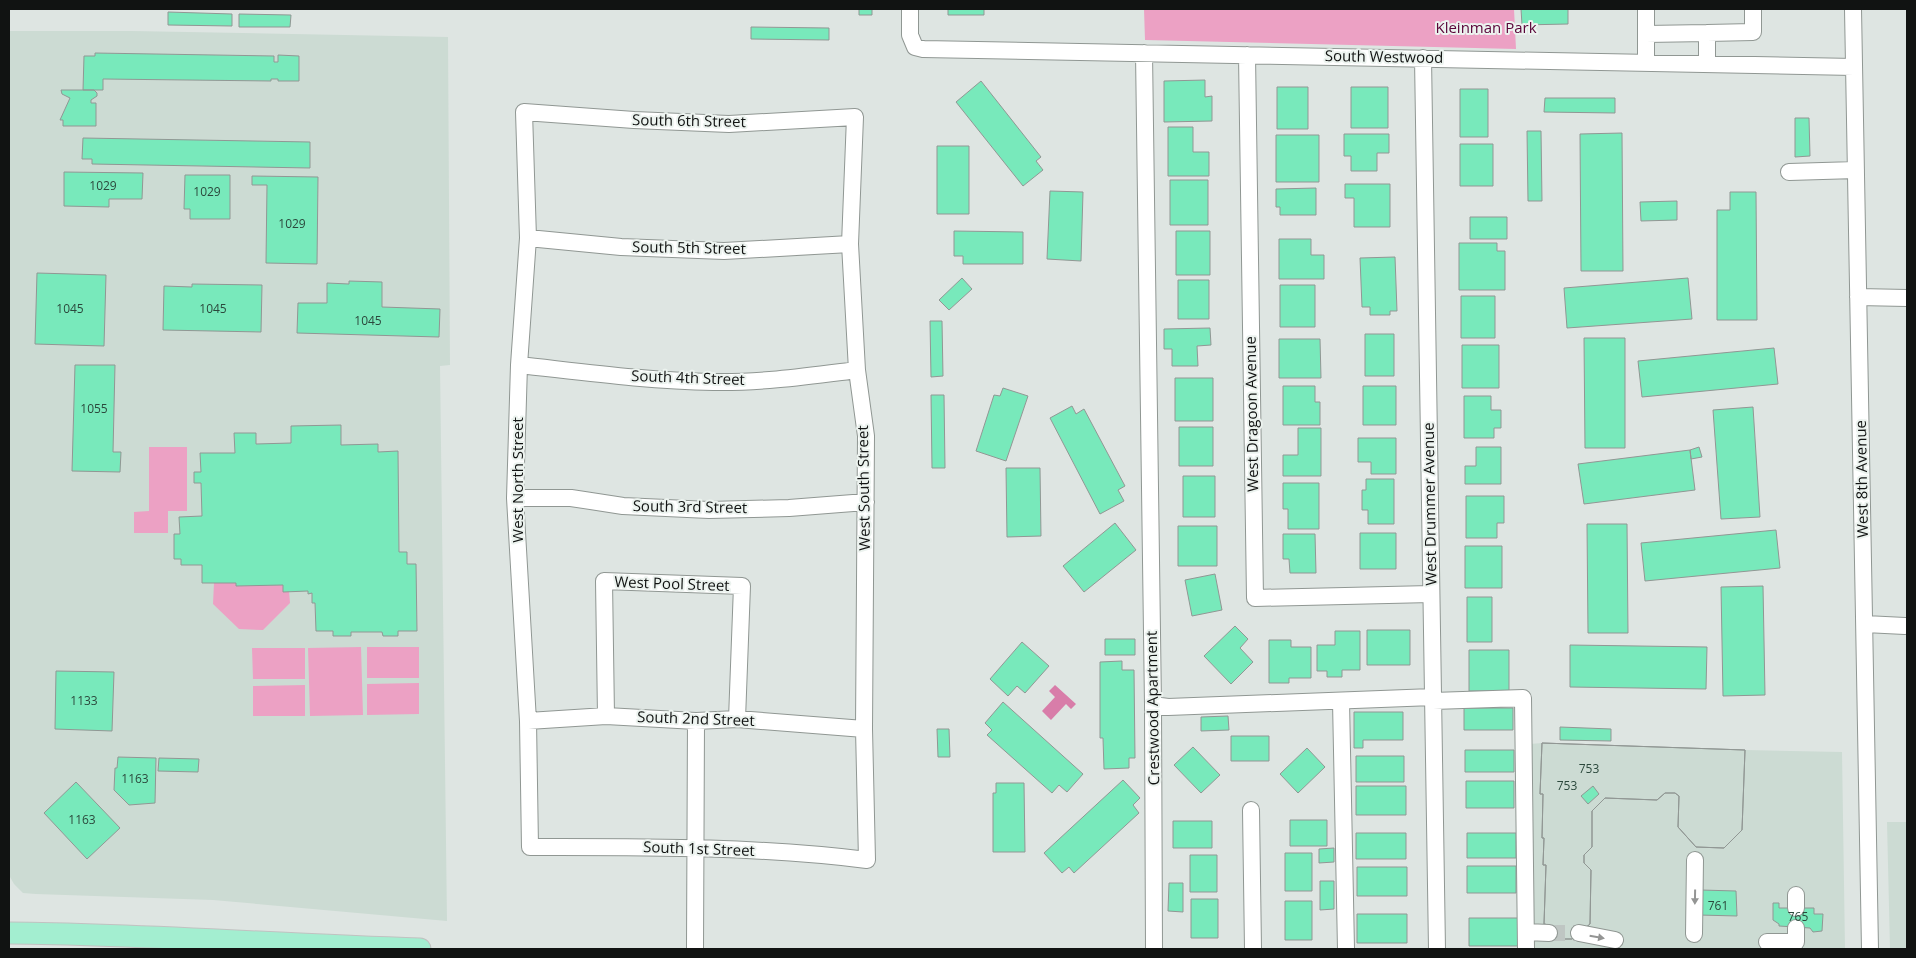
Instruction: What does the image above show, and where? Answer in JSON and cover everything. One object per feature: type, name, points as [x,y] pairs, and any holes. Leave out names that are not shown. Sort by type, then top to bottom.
[{"type":"main road","points":[[9,933],[150,936],[302,945],[420,949]]},
{"type":"street","name":"South Westwood","points":[[910,9],[910,35],[914,47],[923,49],[1854,67]]},
{"type":"street","points":[[1646,9],[1646,62]]},
{"type":"street","points":[[1646,34],[1752,32],[1752,9]]},
{"type":"street","name":"West 8th Avenue","points":[[1853,9],[1870,949]]},
{"type":"street","points":[[1707,33],[1707,63]]},
{"type":"street","name":"Crestwood Apartment","points":[[1144,53],[1153,705],[1154,949]]},
{"type":"street","name":"West Dragoon Avenue","points":[[1247,55],[1255,598],[1431,594]]},
{"type":"street","name":"West Drummer Avenue","points":[[1423,58],[1437,949]]},
{"type":"street","name":"South 6th Street","points":[[524,112],[634,120],[729,124],[855,117]]},
{"type":"street","name":"West North Street","points":[[524,112],[528,238],[519,365],[515,498],[528,721],[530,847]]},
{"type":"street","name":"West South Street","points":[[855,117],[850,244],[857,370],[866,436],[864,729],[867,860]]},
{"type":"street","points":[[1789,172],[1856,170]]},
{"type":"street","name":"South 5th Street","points":[[528,238],[621,247],[724,251],[850,244]]},
{"type":"street","points":[[1858,297],[1907,298]]},
{"type":"street","name":"South 4th Street","points":[[519,365],[608,375],[712,382],[780,380],[857,370]]},
{"type":"street","name":"South 3rd Street","points":[[515,498],[571,498],[623,506],[709,510],[789,508],[866,502]]},
{"type":"street","name":"West Pool Street","points":[[606,716],[604,581],[742,586],[737,719]]},
{"type":"street","points":[[1865,624],[1905,626]]},
{"type":"street","points":[[1153,705],[1168,707],[1341,701],[1523,698],[1526,949]]},
{"type":"street","points":[[1341,701],[1346,949]]},
{"type":"street","name":"South 2nd Street","points":[[528,721],[606,716],[696,721],[737,719],[864,729]]},
{"type":"street","points":[[695,949],[696,721]]},
{"type":"street","points":[[1251,810],[1253,949]]},
{"type":"street","name":"South 1st Street","points":[[530,847],[695,847],[808,853],[867,860]]},
{"type":"street","points":[[1694,934],[1695,860]]},
{"type":"street","points":[[1767,942],[1796,942],[1796,928]]},
{"type":"street","points":[[1526,932],[1549,932]]},
{"type":"street","points":[[1579,933],[1615,940]]},
{"type":"shaded area","points":[[9,31],[132,31],[448,37],[450,365],[440,366],[447,921],[213,900],[23,893],[10,877]]},
{"type":"shaded area","points":[[1055,685],[1076,704],[1071,709],[1066,704],[1051,720],[1042,711],[1055,697],[1049,691]]},
{"type":"shaded area","points":[[1530,744],[1842,752],[1845,949],[1533,949]]},
{"type":"shaded area","points":[[1887,822],[1907,822],[1907,949],[1890,949]]},
{"type":"green space","name":"Kleinman Park","points":[[1144,9],[1514,9],[1516,49],[1145,40]]},
{"type":"green space","points":[[149,447],[187,447],[187,511],[168,511],[168,533],[134,533],[134,512],[149,511]]},
{"type":"green space","points":[[214,583],[236,583],[236,586],[283,585],[283,592],[289,591],[290,603],[263,630],[239,629],[213,604]]},
{"type":"green space","points":[[361,647],[363,715],[310,716],[308,648]]},
{"type":"green space","points":[[367,647],[419,647],[419,678],[367,678]]},
{"type":"green space","points":[[252,648],[305,648],[305,679],[253,679]]},
{"type":"green space","points":[[419,683],[419,714],[367,715],[367,684]]},
{"type":"green space","points":[[305,685],[305,716],[253,716],[253,686]]},
{"type":"building","points":[[859,9],[872,9],[872,15],[859,15]]},
{"type":"building","points":[[948,9],[984,9],[984,15],[948,15]]},
{"type":"building","points":[[1521,9],[1568,9],[1568,24],[1522,25]]},
{"type":"building","points":[[168,12],[232,14],[232,26],[168,25]]},
{"type":"building","points":[[239,14],[291,15],[290,27],[239,27]]},
{"type":"building","points":[[751,27],[829,28],[829,40],[751,39]]},
{"type":"building","points":[[95,53],[274,56],[274,62],[278,62],[278,55],[299,56],[299,81],[278,81],[278,79],[271,79],[271,81],[103,79],[103,90],[83,90],[84,56],[95,56]]},
{"type":"building","points":[[1205,80],[1205,97],[1212,96],[1212,121],[1164,122],[1164,81]]},
{"type":"building","points":[[981,81],[1041,157],[1036,161],[1043,170],[1023,186],[956,102]]},
{"type":"building","points":[[1277,87],[1308,87],[1308,129],[1277,129]]},
{"type":"building","points":[[1351,87],[1388,87],[1388,128],[1351,128]]},
{"type":"building","points":[[1460,89],[1488,89],[1488,137],[1460,137]]},
{"type":"building","points":[[61,90],[94,90],[97,93],[97,96],[91,100],[91,103],[96,103],[96,126],[63,126],[63,120],[60,120],[70,98],[62,94]]},
{"type":"building","points":[[1545,98],[1615,98],[1615,113],[1544,112]]},
{"type":"building","points":[[1795,118],[1809,118],[1810,156],[1795,157]]},
{"type":"building","points":[[1168,127],[1193,127],[1193,152],[1209,152],[1209,176],[1168,176]]},
{"type":"building","points":[[1527,131],[1541,131],[1542,201],[1528,201]]},
{"type":"building","points":[[1622,133],[1623,271],[1581,271],[1580,134]]},
{"type":"building","points":[[1344,134],[1389,134],[1389,153],[1377,153],[1377,171],[1351,171],[1351,156],[1344,156]]},
{"type":"building","points":[[1276,135],[1319,135],[1319,182],[1276,182]]},
{"type":"building","points":[[83,138],[310,142],[310,168],[92,164],[92,159],[82,159]]},
{"type":"building","points":[[1460,144],[1493,144],[1493,186],[1460,186]]},
{"type":"building","points":[[937,146],[969,146],[969,214],[937,214]]},
{"type":"building","points":[[64,172],[143,173],[142,199],[109,199],[109,207],[64,206]]},
{"type":"building","points":[[185,175],[230,175],[230,219],[190,219],[190,209],[184,209]]},
{"type":"building","points":[[252,176],[318,177],[317,264],[266,263],[267,185],[252,185]]},
{"type":"building","points":[[1170,180],[1208,180],[1208,225],[1170,225]]},
{"type":"building","points":[[1345,184],[1390,184],[1390,227],[1354,227],[1354,198],[1345,198]]},
{"type":"building","points":[[1316,188],[1316,215],[1280,215],[1280,207],[1276,207],[1276,189]]},
{"type":"building","points":[[1050,191],[1083,192],[1081,261],[1047,259]]},
{"type":"building","points":[[1730,192],[1756,192],[1757,320],[1717,320],[1717,210],[1730,210]]},
{"type":"building","points":[[1677,201],[1677,220],[1641,221],[1640,202]]},
{"type":"building","points":[[1470,217],[1507,217],[1507,239],[1470,239]]},
{"type":"building","points":[[954,231],[1023,232],[1023,264],[963,264],[963,256],[954,256]]},
{"type":"building","points":[[1176,231],[1210,231],[1210,275],[1176,275]]},
{"type":"building","points":[[1279,239],[1311,239],[1311,255],[1324,255],[1324,279],[1279,279]]},
{"type":"building","points":[[1459,243],[1497,243],[1497,251],[1505,251],[1505,290],[1459,290]]},
{"type":"building","points":[[1395,257],[1397,311],[1390,311],[1390,315],[1370,315],[1370,307],[1362,307],[1360,258]]},
{"type":"building","points":[[37,273],[106,275],[104,346],[35,344]]},
{"type":"building","points":[[962,278],[972,289],[949,310],[939,300]]},
{"type":"building","points":[[1688,278],[1692,319],[1567,328],[1564,288]]},
{"type":"building","points":[[1178,280],[1209,280],[1209,319],[1178,319]]},
{"type":"building","points":[[349,281],[382,282],[382,307],[440,309],[439,337],[297,333],[298,303],[327,303],[327,283],[349,284]]},
{"type":"building","points":[[192,284],[262,285],[261,332],[163,330],[164,286],[192,287]]},
{"type":"building","points":[[1280,285],[1315,285],[1315,327],[1280,327]]},
{"type":"building","points":[[1461,296],[1495,296],[1495,338],[1461,338]]},
{"type":"building","points":[[930,321],[942,321],[943,376],[931,377]]},
{"type":"building","points":[[1210,328],[1211,345],[1197,346],[1198,366],[1172,366],[1172,349],[1164,349],[1164,329]]},
{"type":"building","points":[[1365,334],[1394,334],[1394,376],[1365,376]]},
{"type":"building","points":[[1584,338],[1625,338],[1625,448],[1585,448]]},
{"type":"building","points":[[1279,339],[1320,339],[1321,378],[1279,378]]},
{"type":"building","points":[[1462,345],[1499,345],[1499,388],[1462,388]]},
{"type":"building","points":[[1774,348],[1778,384],[1642,397],[1638,361]]},
{"type":"building","points":[[75,365],[115,365],[113,452],[121,452],[120,472],[72,471]]},
{"type":"building","points":[[1175,378],[1213,378],[1213,421],[1175,421]]},
{"type":"building","points":[[1283,386],[1315,386],[1315,402],[1320,402],[1320,425],[1283,425]]},
{"type":"building","points":[[1363,386],[1396,386],[1396,425],[1363,425]]},
{"type":"building","points":[[1003,388],[1028,396],[1006,461],[976,451],[994,395],[1000,396]]},
{"type":"building","points":[[931,395],[944,395],[945,468],[932,468]]},
{"type":"building","points":[[1464,396],[1491,396],[1491,410],[1501,410],[1501,428],[1494,428],[1494,438],[1464,438]]},
{"type":"building","points":[[1072,406],[1076,414],[1084,409],[1125,486],[1118,490],[1124,501],[1100,514],[1050,418]]},
{"type":"building","points":[[1753,407],[1760,517],[1721,519],[1713,410]]},
{"type":"building","points":[[341,425],[341,445],[378,444],[378,452],[398,451],[399,552],[407,552],[407,564],[416,564],[417,631],[398,631],[398,636],[383,636],[382,632],[351,632],[351,636],[333,636],[333,631],[316,631],[315,603],[312,603],[312,593],[308,594],[308,591],[283,592],[283,585],[236,586],[236,583],[202,583],[202,565],[181,565],[181,559],[174,559],[174,534],[180,534],[179,517],[202,516],[201,483],[194,483],[194,472],[201,472],[200,453],[235,453],[234,433],[256,433],[256,444],[291,443],[291,426]]},
{"type":"building","points":[[1179,427],[1213,427],[1213,466],[1179,466]]},
{"type":"building","points":[[1298,428],[1321,428],[1321,476],[1283,476],[1283,455],[1298,455]]},
{"type":"building","points":[[1358,438],[1396,438],[1396,474],[1371,474],[1371,462],[1358,462]]},
{"type":"building","points":[[1476,447],[1501,447],[1501,484],[1465,484],[1465,466],[1476,466]]},
{"type":"building","points":[[1699,447],[1702,457],[1691,459],[1690,450]]},
{"type":"building","points":[[1690,450],[1695,490],[1584,504],[1578,464]]},
{"type":"building","points":[[1006,468],[1040,468],[1041,536],[1007,537]]},
{"type":"building","points":[[1183,476],[1215,476],[1215,517],[1183,517]]},
{"type":"building","points":[[1366,479],[1394,479],[1394,524],[1368,524],[1368,510],[1362,510],[1362,490],[1366,490]]},
{"type":"building","points":[[1283,483],[1319,483],[1319,529],[1288,529],[1288,509],[1283,509]]},
{"type":"building","points":[[1466,496],[1504,496],[1504,523],[1497,523],[1497,538],[1466,538]]},
{"type":"building","points":[[1115,523],[1136,550],[1084,592],[1063,566]]},
{"type":"building","points":[[1587,524],[1627,524],[1628,633],[1588,633]]},
{"type":"building","points":[[1178,526],[1217,526],[1217,566],[1178,566]]},
{"type":"building","points":[[1776,530],[1780,568],[1645,581],[1641,543]]},
{"type":"building","points":[[1360,533],[1396,533],[1396,569],[1360,569]]},
{"type":"building","points":[[1283,534],[1315,534],[1316,573],[1290,573],[1289,559],[1283,559]]},
{"type":"building","points":[[1465,546],[1502,546],[1502,588],[1465,588]]},
{"type":"building","points":[[1215,574],[1222,610],[1192,616],[1185,580]]},
{"type":"building","points":[[1763,586],[1765,695],[1723,696],[1721,587]]},
{"type":"building","points":[[1467,597],[1492,597],[1492,642],[1467,642]]},
{"type":"building","points":[[1235,626],[1248,639],[1240,648],[1253,662],[1231,684],[1204,656]]},
{"type":"building","points":[[1367,630],[1410,630],[1410,665],[1367,665]]},
{"type":"building","points":[[1335,631],[1360,631],[1360,670],[1342,670],[1342,677],[1327,677],[1327,671],[1317,671],[1317,645],[1335,645]]},
{"type":"building","points":[[1105,639],[1135,639],[1135,655],[1105,655]]},
{"type":"building","points":[[1269,640],[1291,640],[1291,647],[1311,647],[1311,678],[1289,678],[1289,683],[1269,683]]},
{"type":"building","points":[[1022,642],[1049,666],[1025,693],[1017,686],[1008,696],[990,679]]},
{"type":"building","points":[[1570,645],[1707,647],[1706,689],[1570,687]]},
{"type":"building","points":[[1469,650],[1509,650],[1509,691],[1469,691]]},
{"type":"building","points":[[1122,661],[1122,670],[1134,670],[1135,758],[1129,758],[1129,768],[1104,769],[1103,738],[1100,738],[1100,662]]},
{"type":"building","points":[[56,671],[114,672],[112,731],[55,729]]},
{"type":"building","points":[[1003,702],[1083,774],[1067,792],[1059,785],[1052,793],[987,735],[992,730],[985,723]]},
{"type":"building","points":[[1464,708],[1513,708],[1513,730],[1464,730]]},
{"type":"building","points":[[1354,712],[1403,712],[1403,740],[1363,740],[1363,748],[1354,748]]},
{"type":"building","points":[[1228,716],[1229,730],[1201,731],[1201,717]]},
{"type":"building","points":[[1560,727],[1611,729],[1611,741],[1560,740]]},
{"type":"building","points":[[937,729],[949,729],[950,757],[938,757]]},
{"type":"building","points":[[1231,736],[1269,736],[1269,761],[1231,761]]},
{"type":"building","points":[[1542,743],[1745,750],[1742,830],[1724,848],[1696,847],[1678,827],[1679,796],[1675,793],[1665,793],[1657,800],[1605,798],[1592,811],[1592,847],[1584,855],[1584,863],[1591,870],[1590,924],[1572,939],[1549,939],[1549,925],[1544,924],[1546,865],[1543,865],[1543,794],[1540,794]],"holes":[[[1593,786],[1599,794],[1588,804],[1581,796]]]},
{"type":"building","points":[[1542,743],[1745,750],[1742,830],[1724,848],[1696,847],[1678,827],[1679,796],[1675,793],[1665,793],[1657,800],[1605,798],[1592,811],[1592,847],[1584,855],[1584,863],[1591,870],[1590,924],[1572,939],[1549,939],[1549,925],[1544,924],[1546,865],[1543,865],[1543,794],[1540,794]]},
{"type":"building","points":[[1193,747],[1220,775],[1201,793],[1174,765]]},
{"type":"building","points":[[1307,748],[1325,767],[1298,793],[1280,774]]},
{"type":"building","points":[[1465,750],[1514,750],[1514,772],[1465,772]]},
{"type":"building","points":[[1356,756],[1404,756],[1404,782],[1356,782]]},
{"type":"building","points":[[118,757],[156,758],[155,803],[129,805],[114,790],[115,768],[117,768]]},
{"type":"building","points":[[159,758],[199,759],[198,772],[158,771]]},
{"type":"building","points":[[1123,780],[1140,798],[1133,805],[1139,813],[1074,873],[1069,867],[1062,873],[1044,853]]},
{"type":"building","points":[[1466,781],[1514,781],[1514,808],[1466,808]]},
{"type":"building","points":[[76,782],[120,828],[87,859],[44,813]]},
{"type":"building","points":[[996,783],[1024,783],[1025,852],[993,852],[993,793],[996,793]]},
{"type":"building","points":[[1356,786],[1406,786],[1406,815],[1356,815]]},
{"type":"building","points":[[1290,820],[1327,820],[1327,846],[1290,846]]},
{"type":"building","points":[[1173,821],[1212,821],[1212,848],[1173,848]]},
{"type":"building","points":[[1356,833],[1406,833],[1406,859],[1356,859]]},
{"type":"building","points":[[1467,833],[1516,833],[1516,858],[1467,858]]},
{"type":"building","points":[[1334,848],[1334,862],[1319,863],[1319,849]]},
{"type":"building","points":[[1285,853],[1312,853],[1312,891],[1285,891]]},
{"type":"building","points":[[1190,855],[1217,855],[1217,892],[1190,892]]},
{"type":"building","points":[[1467,866],[1516,866],[1516,893],[1467,893]]},
{"type":"building","points":[[1357,867],[1407,867],[1407,896],[1357,896]]},
{"type":"building","points":[[1320,881],[1334,881],[1334,909],[1320,910]]},
{"type":"building","points":[[1169,883],[1183,883],[1183,912],[1168,911]]},
{"type":"building","points":[[1701,890],[1736,891],[1737,916],[1699,915]]},
{"type":"building","points":[[1191,899],[1218,899],[1218,938],[1191,938]]},
{"type":"building","points":[[1285,901],[1312,901],[1312,940],[1285,940]]},
{"type":"building","points":[[1773,903],[1779,903],[1779,908],[1814,908],[1814,914],[1823,914],[1822,931],[1813,932],[1810,928],[1779,926],[1773,920]]},
{"type":"building","points":[[1357,914],[1407,914],[1407,943],[1357,943]]},
{"type":"building","points":[[1469,918],[1518,918],[1518,946],[1469,946]]},
{"type":"tunnel","points":[[1549,933],[1579,933]]}]
